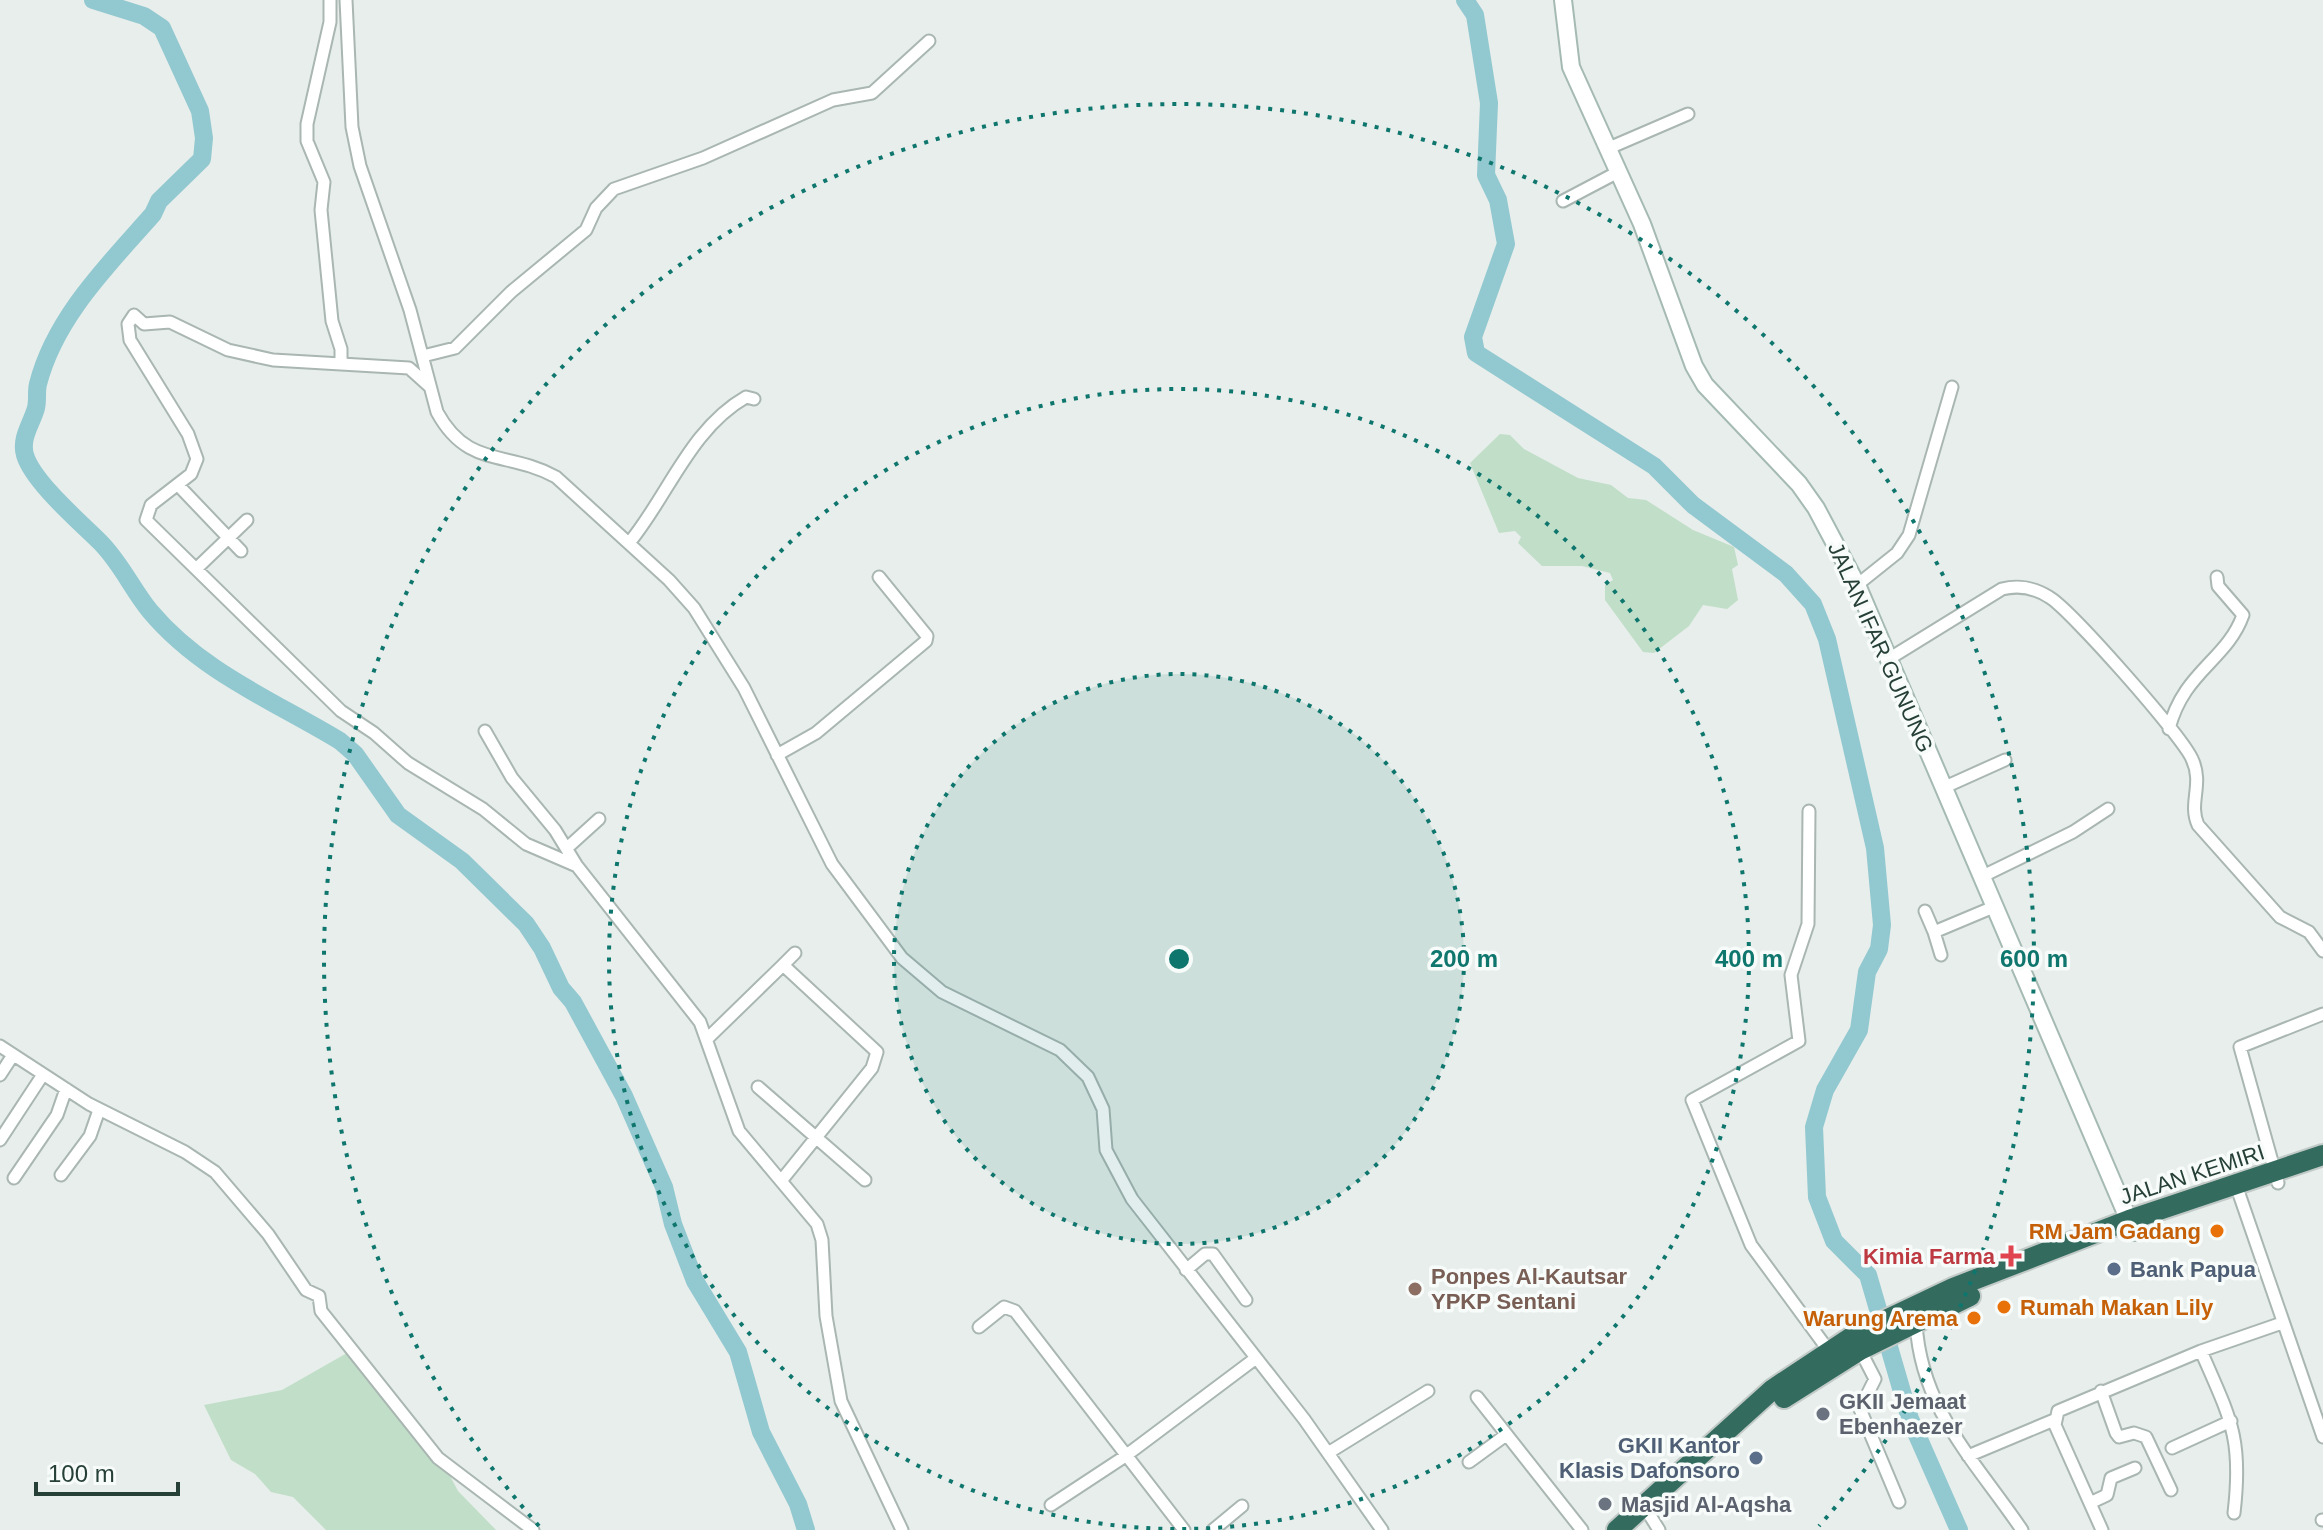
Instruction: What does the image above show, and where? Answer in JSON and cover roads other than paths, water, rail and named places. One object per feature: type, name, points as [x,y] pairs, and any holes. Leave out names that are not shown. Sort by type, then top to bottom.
[{"type":"highway","name":"JALAN KEMIRI","points":[[2276,1178],[2323,1155]]},
{"type":"highway","name":"JALAN KEMIRI","points":[[1910,1320],[2031,1258],[2276,1178],[2323,1168]]},
{"type":"highway","name":"JALAN KEMIRI","points":[[1910,1320],[2132,1226]]},
{"type":"highway","points":[[1777,1395],[1860,1344],[1910,1320]]},
{"type":"highway","points":[[1617,1530],[1647,1521],[1777,1395],[1829,1351],[1860,1344]]},
{"type":"street","points":[[330,0],[330,22],[307,124],[307,141],[324,182],[321,210],[332,321],[341,349],[341,363]]},
{"type":"street","points":[[346,0],[352,127],[360,166],[423,358],[437,412],[458,442],[476,452],[538,467],[556,477],[694,608],[744,688],[832,864],[902,958],[942,992],[1050,1045],[1069,1057],[1088,1077],[1100,1098],[1106,1150],[1111,1163],[1147,1221],[1256,1358],[1382,1530]]},
{"type":"street","name":"JALAN IFAR GUNUNG","points":[[1563,0],[1571,67],[1620,171],[1700,377],[1799,484],[1857,585],[2132,1226]]},
{"type":"street","points":[[409,368],[423,358],[455,348],[495,307],[586,230],[596,208],[614,189],[703,158],[833,100],[872,93],[929,41]]},
{"type":"street","points":[[1609,148],[1688,114]]},
{"type":"street","points":[[1563,201],[1620,171]]},
{"type":"street","points":[[429,386],[409,368],[303,363],[250,356],[228,350],[170,322],[150,326],[134,315],[127,329],[130,340],[194,447],[196,464],[178,485],[151,505],[146,520],[341,711],[374,733],[408,763],[483,809],[526,844],[577,866]]},
{"type":"street","points":[[1857,585],[1897,553],[1909,535],[1952,387]]},
{"type":"street","points":[[629,543],[699,438],[730,408],[746,397],[754,399]]},
{"type":"street","points":[[178,485],[241,551]]},
{"type":"street","points":[[196,569],[247,520]]},
{"type":"street","points":[[777,755],[816,733],[926,641],[927,636],[879,577]]},
{"type":"street","points":[[2169,729],[2179,697],[2231,636],[2243,615],[2218,586],[2217,577]]},
{"type":"street","points":[[1887,660],[2002,589],[2027,588],[2057,602],[2186,748],[2198,775],[2194,813],[2198,825],[2280,917],[2309,932],[2323,951]]},
{"type":"street","points":[[485,731],[512,778],[567,848],[577,866],[689,1007],[708,1038],[739,1131],[807,1210],[820,1233],[826,1316],[841,1401],[902,1530]]},
{"type":"street","points":[[1945,787],[2005,760]]},
{"type":"street","points":[[1983,876],[2073,832],[2108,809]]},
{"type":"street","points":[[1809,811],[1808,924],[1791,975],[1799,1041],[1692,1100],[1751,1245],[1829,1351]]},
{"type":"street","points":[[567,848],[599,819]]},
{"type":"street","points":[[1934,932],[1996,906]]},
{"type":"street","points":[[1925,911],[1941,955]]},
{"type":"street","points":[[708,1038],[795,953]]},
{"type":"street","points":[[781,1181],[872,1068],[877,1052],[783,965]]},
{"type":"street","points":[[2276,1178],[2240,1047],[2323,1014]]},
{"type":"street","points":[[0,1046],[99,1110],[185,1152],[215,1172],[268,1234],[306,1290],[319,1296],[321,1311],[413,1431],[467,1483],[533,1530]]},
{"type":"street","points":[[0,1075],[13,1055]]},
{"type":"street","points":[[0,1140],[42,1076]]},
{"type":"street","points":[[758,1087],[865,1180]]},
{"type":"street","points":[[14,1178],[57,1115],[66,1089]]},
{"type":"street","points":[[61,1175],[90,1136],[99,1110]]},
{"type":"street","points":[[2238,1191],[2323,1437]]},
{"type":"street","points":[[1186,1270],[1205,1254],[1213,1254],[1246,1300]]},
{"type":"street","points":[[979,1327],[1004,1307],[1010,1307],[1184,1530]]},
{"type":"street","points":[[1910,1320],[1941,1417],[2022,1530]]},
{"type":"street","points":[[1968,1456],[2054,1420],[2062,1408],[2101,1391],[2282,1323]]},
{"type":"street","points":[[1860,1344],[1875,1379],[1860,1409],[1899,1502]]},
{"type":"street","points":[[2201,1351],[2231,1421],[2239,1454],[2234,1513]]},
{"type":"street","points":[[1051,1505],[1124,1457],[1256,1358]]},
{"type":"street","points":[[1328,1453],[1428,1391]]},
{"type":"street","points":[[2101,1391],[2116,1433],[2123,1437],[2140,1434],[2151,1442],[2171,1490]]},
{"type":"street","points":[[1477,1397],[1582,1530]]},
{"type":"street","points":[[2054,1420],[2102,1530]]},
{"type":"street","points":[[2172,1448],[2231,1421]]},
{"type":"street","points":[[1469,1462],[1506,1435]]},
{"type":"street","points":[[2090,1503],[2107,1495],[2111,1478],[2135,1468]]},
{"type":"street","points":[[1213,1530],[1242,1506]]},
{"type":"waterway","points":[[93,0],[144,16],[162,28],[200,111],[204,138],[202,159],[159,201],[153,214],[85,293],[57,336],[38,384],[36,408],[25,437],[25,455],[30,466],[58,501],[107,550],[150,611],[170,632],[239,684],[340,741],[355,754],[398,815],[462,861],[526,924],[624,1096],[664,1187],[673,1224],[695,1281],[738,1352],[761,1432],[798,1504],[806,1530]]},
{"type":"waterway","points":[[1465,0],[1475,15],[1489,103],[1486,175],[1498,200],[1506,244],[1473,337],[1476,353],[1654,466],[1693,505],[1786,574],[1813,604],[1827,639],[1875,848],[1882,925],[1879,949],[1867,972],[1859,1030],[1825,1090],[1814,1127],[1817,1197],[1834,1241],[1868,1275],[1910,1419],[1959,1530]]},
{"type":"place","name":"RM Jam Gadang","points":[[2217,1231]]},
{"type":"place","name":"Kimia Farma","points":[[2011,1256]]},
{"type":"place","name":"Bank Papua","points":[[2114,1269]]},
{"type":"place","name":"Ponpes Al-Kautsar YPKP Sentani","points":[[1415,1289]]},
{"type":"place","name":"Rumah Makan Lily","points":[[2004,1307]]},
{"type":"place","name":"Warung Arema","points":[[1974,1318]]},
{"type":"place","name":"GKII Jemaat Ebenhaezer","points":[[1823,1414]]},
{"type":"place","name":"GKII Kantor Klasis Dafonsoro","points":[[1756,1458]]},
{"type":"place","name":"Masjid Al-Aqsha","points":[[1605,1504]]}]
